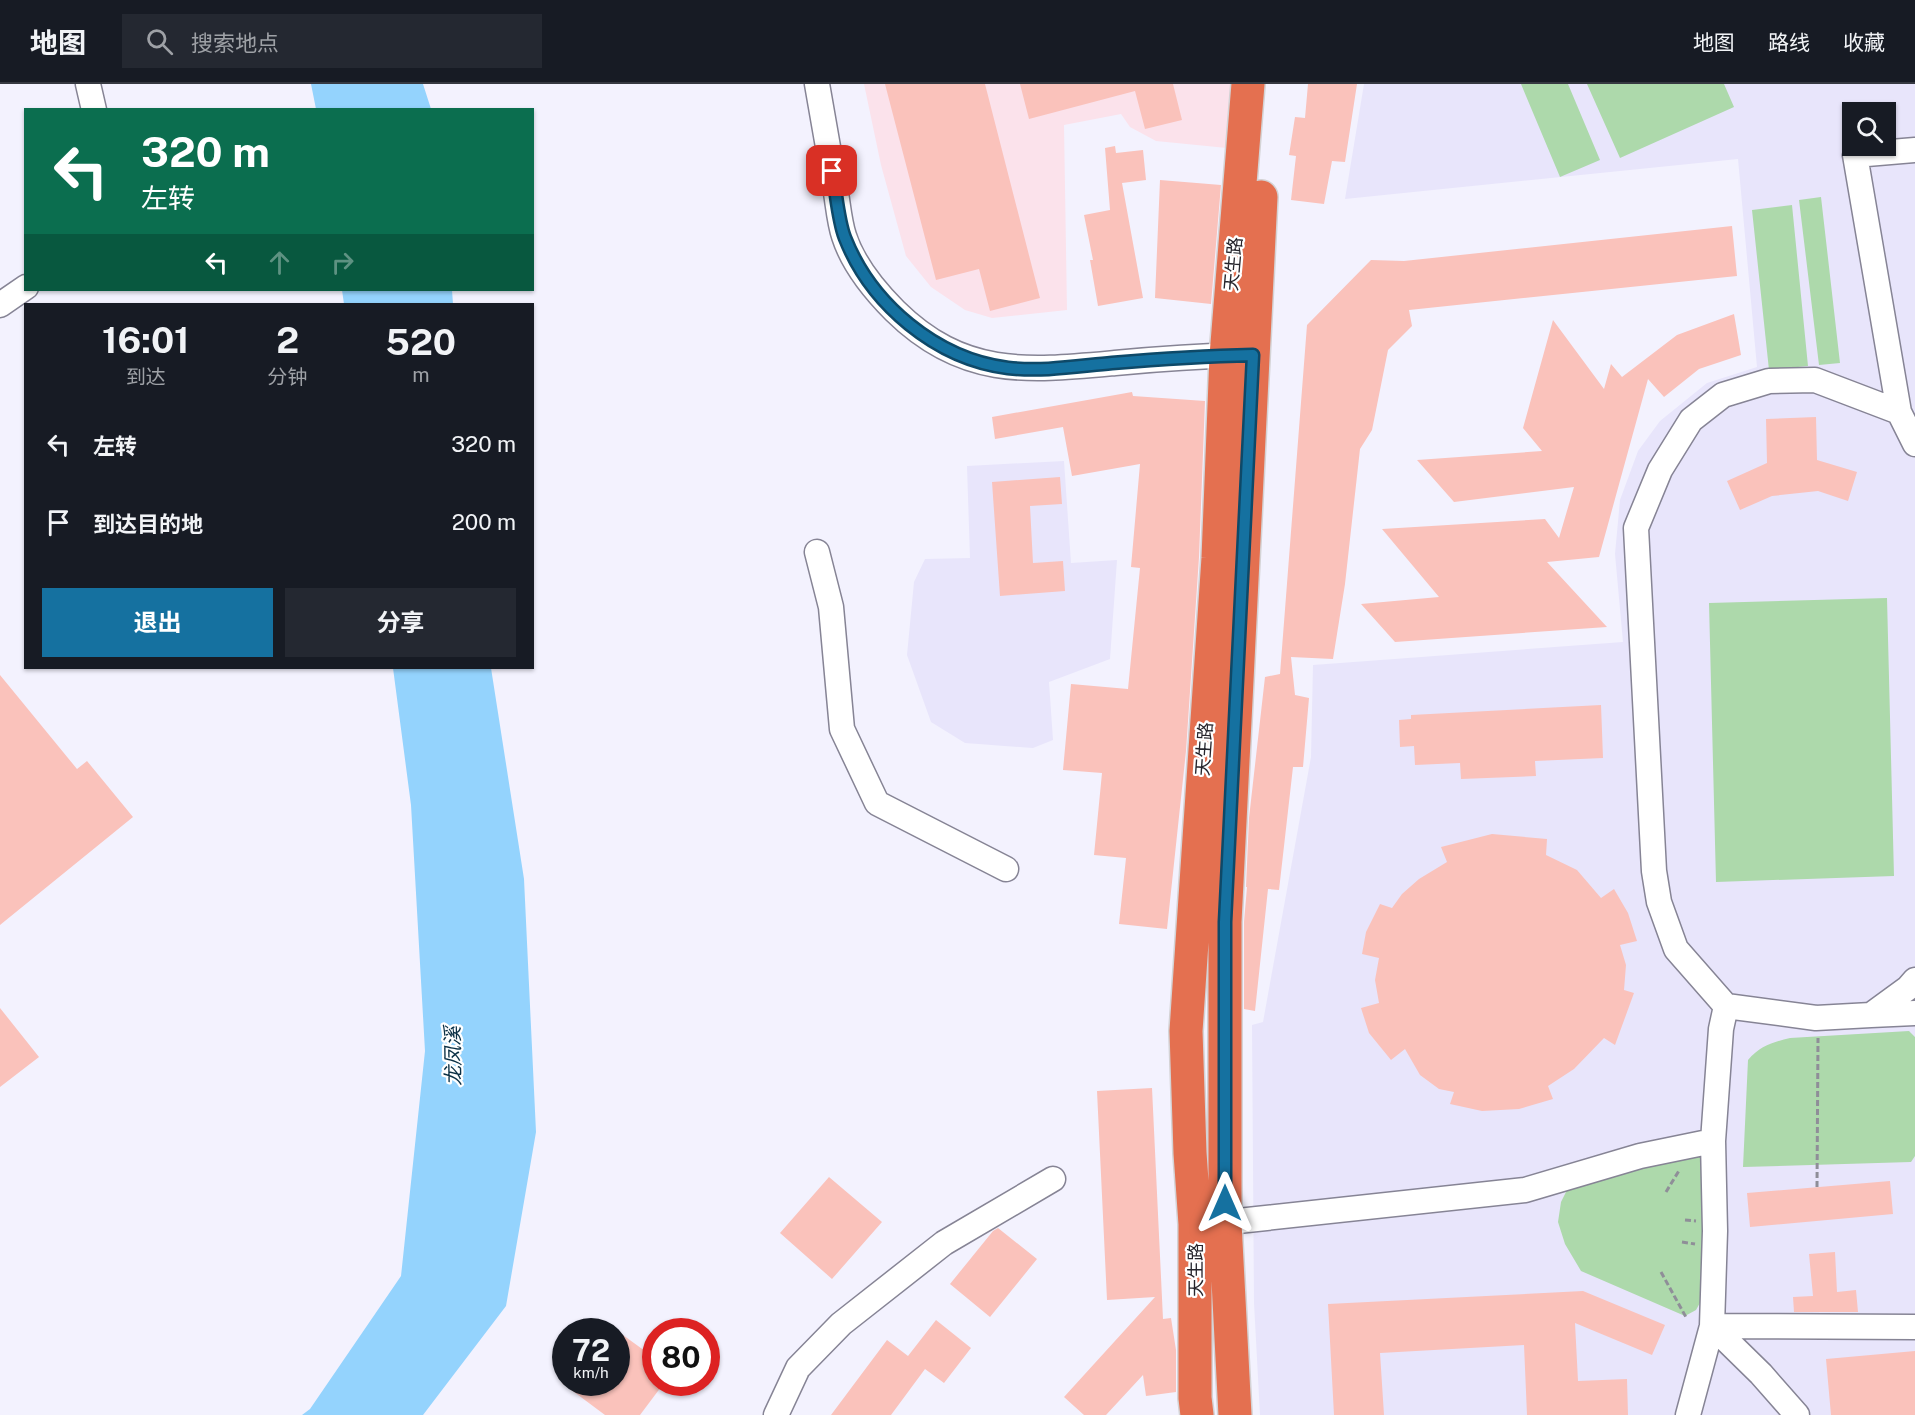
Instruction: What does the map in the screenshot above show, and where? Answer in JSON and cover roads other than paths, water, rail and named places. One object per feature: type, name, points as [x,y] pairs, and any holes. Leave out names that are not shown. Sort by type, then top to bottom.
[{"type":"highway","name":"天生路","points":[[1197,1415],[1195,1398],[1210,1224],[1225,922],[1248,84]]},
{"type":"highway","name":"天生路","points":[[1240,355],[1260,216],[1270,84]]},
{"type":"highway","name":"天生路","points":[[1210,1224],[1235,1415]]},
{"type":"street","points":[[88,84],[94,108]]},
{"type":"street","points":[[817,84],[844,236],[862,272],[886,302],[911,327],[941,346],[974,360],[1007,368],[1044,369],[1240,355]]},
{"type":"street","points":[[1915,150],[1855,155],[1899,412],[1915,444]]},
{"type":"street","points":[[0,305],[24,288]]},
{"type":"street","points":[[1899,412],[1815,380],[1769,381],[1723,395],[1691,420],[1660,470],[1636,528],[1654,871],[1659,902],[1676,950],[1726,1006],[1816,1018],[1871,1015],[1914,1016],[1912,984]]},
{"type":"street","points":[[817,552],[831,607],[842,729],[877,803],[1006,869]]},
{"type":"street","points":[[1871,1015],[1912,984]]},
{"type":"street","points":[[1688,1415],[1712,1326],[1715,1231],[1713,1142],[1726,1006]]},
{"type":"street","points":[[1210,1224],[1525,1190],[1640,1156],[1713,1142]]},
{"type":"street","points":[[776,1415],[798,1368],[841,1324],[944,1243],[1053,1179]]},
{"type":"street","points":[[1712,1326],[1915,1327]]},
{"type":"street","points":[[1712,1326],[1761,1374],[1797,1415]]},
{"type":"water","points":[[311,84],[423,84],[431,108],[316,108]]},
{"type":"water","points":[[342,291],[452,291],[453,303],[344,303]]},
{"type":"water","name":"龙凤溪","points":[[393,669],[491,669],[524,879],[536,1132],[506,1306],[423,1415],[302,1415],[310,1409],[401,1276],[425,1051],[411,805]]}]
